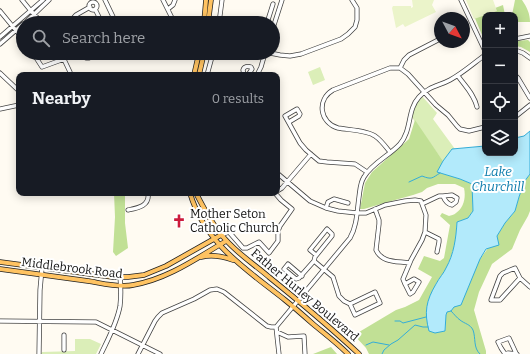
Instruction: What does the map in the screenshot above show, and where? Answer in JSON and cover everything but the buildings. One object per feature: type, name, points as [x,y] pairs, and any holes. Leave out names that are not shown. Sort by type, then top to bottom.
[{"type":"main road","points":[[205,16],[206,0]]},
{"type":"main road","points":[[209,16],[211,0]]},
{"type":"main road","points":[[195,72],[197,60]]},
{"type":"main road","points":[[201,72],[203,60]]},
{"type":"main road","name":"Father Hurley Boulevard","points":[[191,196],[197,212],[213,239],[236,261],[294,307],[348,354]]},
{"type":"main road","name":"Father Hurley Boulevard","points":[[198,196],[214,225],[226,241],[245,259],[260,269],[331,328],[359,354]]},
{"type":"main road","name":"Middlebrook Road","points":[[0,262],[120,277],[144,275],[166,266],[221,235]]},
{"type":"main road","name":"Middlebrook Road","points":[[0,269],[121,286],[132,286],[172,273],[226,241]]},
{"type":"main road","points":[[195,259],[206,256],[216,256],[225,257],[236,261]]},
{"type":"street","points":[[22,0],[34,15],[49,0]]},
{"type":"street","points":[[25,16],[42,0]]},
{"type":"street","points":[[95,9],[97,4],[105,0],[113,16]]},
{"type":"street","points":[[163,0],[171,16]]},
{"type":"street","points":[[168,9],[173,5],[175,0]]},
{"type":"street","points":[[220,16],[222,0]]},
{"type":"street","points":[[277,16],[282,0]]},
{"type":"street","points":[[280,55],[290,56],[301,54],[341,39],[348,34],[353,30],[357,20],[357,8],[352,0]]},
{"type":"street","points":[[462,0],[484,48]]},
{"type":"street","points":[[90,7],[89,5],[91,1],[97,4]]},
{"type":"street","points":[[269,16],[273,2],[280,6]]},
{"type":"street","points":[[90,7],[95,9],[98,16]]},
{"type":"street","points":[[75,16],[90,7]]},
{"type":"street","points":[[0,11],[16,31],[0,44]]},
{"type":"street","points":[[0,37],[16,23]]},
{"type":"street","points":[[518,38],[530,36]]},
{"type":"street","points":[[400,68],[404,60],[409,55],[434,42]]},
{"type":"street","points":[[518,51],[530,58]]},
{"type":"street","points":[[276,327],[325,270],[353,233],[355,228],[360,185],[363,177],[370,168],[399,145],[405,136],[414,105],[418,97],[430,87],[449,81],[458,76],[482,57]]},
{"type":"street","points":[[38,60],[42,67],[61,60]]},
{"type":"street","points":[[64,60],[70,72]]},
{"type":"street","points":[[208,72],[211,60]]},
{"type":"street","points":[[258,72],[263,60]]},
{"type":"street","points":[[243,72],[244,68],[248,66],[252,69],[250,72]]},
{"type":"street","points":[[390,152],[374,134],[338,128],[329,123],[323,114],[322,108],[322,103],[329,92],[390,68],[400,68],[408,74],[460,129],[469,131],[482,128]]},
{"type":"street","points":[[0,73],[16,88]]},
{"type":"street","points":[[458,76],[472,95],[477,107]]},
{"type":"street","points":[[518,78],[530,98]]},
{"type":"street","points":[[0,109],[16,105]]},
{"type":"street","points":[[518,115],[530,105]]},
{"type":"street","points":[[289,122],[300,143],[322,162],[355,164],[367,172]]},
{"type":"street","points":[[280,189],[311,154]]},
{"type":"street","points":[[280,176],[310,201],[326,208],[338,211],[366,213],[385,205],[418,200],[422,204],[426,215],[425,232],[409,263],[403,279],[405,284],[410,294],[419,282],[414,278],[405,284]]},
{"type":"street","points":[[128,210],[145,204],[149,199],[148,196]]},
{"type":"street","points":[[221,235],[229,232],[243,248],[247,248],[259,242],[269,253],[277,243],[278,231],[292,209],[278,196]]},
{"type":"street","points":[[422,204],[439,196],[443,196]]},
{"type":"street","points":[[326,208],[328,202],[334,199],[348,203]]},
{"type":"street","points":[[375,209],[379,224],[376,250],[378,254],[384,259],[409,263]]},
{"type":"street","points":[[302,276],[288,264],[284,269],[296,279],[302,276],[332,235],[327,229],[310,250],[316,255]]},
{"type":"street","points":[[425,232],[438,239],[439,242],[437,252]]},
{"type":"street","points":[[226,241],[233,237]]},
{"type":"street","points":[[314,261],[333,276],[337,292],[344,302],[350,304],[375,292],[380,303],[355,314],[350,304]]},
{"type":"street","points":[[39,354],[40,290],[42,268]]},
{"type":"street","points":[[520,278],[500,300],[491,300],[500,276],[503,273],[515,268],[520,278],[530,287]]},
{"type":"street","points":[[101,354],[117,318],[120,306],[120,277]]},
{"type":"street","points":[[138,354],[155,321],[162,313],[194,299],[212,289],[217,289],[224,292],[268,326],[276,327]]},
{"type":"street","points":[[0,321],[96,322],[160,354]]},
{"type":"street","points":[[276,327],[279,354]]},
{"type":"street","points":[[277,332],[288,337],[304,336],[305,354]]},
{"type":"street","points":[[64,335],[64,350]]},
{"type":"street","points":[[509,338],[517,354],[505,354],[498,342],[509,338]]},
{"type":"green space","points":[[412,0],[434,0],[432,5],[436,12],[405,27],[403,24],[396,28],[392,8],[393,6],[413,7]]},
{"type":"green space","points":[[466,0],[493,0],[497,11],[482,12],[482,16],[474,19]]},
{"type":"green space","points":[[515,0],[522,0],[528,11],[530,22],[518,22],[518,12],[513,12]]},
{"type":"green space","points":[[503,5],[504,12],[485,12]]},
{"type":"green space","points":[[482,13],[482,35],[474,16]]},
{"type":"green space","points":[[528,40],[530,42],[530,52],[518,46],[518,41]]},
{"type":"green space","points":[[320,67],[325,80],[313,85],[308,72]]},
{"type":"green space","points":[[421,95],[437,113],[433,119],[455,149],[452,149],[443,161],[411,116],[414,105]]},
{"type":"green space","points":[[415,120],[443,161],[438,172],[472,184],[473,211],[468,218],[457,222],[455,245],[447,268],[435,285],[445,331],[447,312],[480,259],[515,211],[524,182],[530,174],[530,211],[528,216],[512,249],[492,264],[479,292],[474,310],[486,354],[369,354],[366,348],[354,335],[396,310],[419,300],[432,277],[418,269],[424,256],[440,261],[444,258],[450,225],[440,216],[442,213],[449,216],[454,214],[459,211],[464,202],[464,188],[455,184],[438,184],[413,195],[360,209],[365,183],[372,172],[409,139]]},
{"type":"green space","points":[[114,196],[125,196],[125,223],[128,248],[116,256],[113,252],[115,217]]},
{"type":"green space","points":[[75,339],[90,339],[101,344],[96,354],[41,354],[42,352],[75,351]]},
{"type":"green space","points":[[331,347],[337,354],[313,354]]},
{"type":"water","name":"Lake Churchill","points":[[530,131],[530,174],[524,182],[515,211],[497,236],[499,245],[486,249],[480,259],[461,305],[454,307],[451,311],[447,312],[445,331],[435,333],[429,331],[426,312],[428,301],[453,252],[457,222],[468,218],[473,211],[472,184],[437,172],[452,149],[482,146],[482,156],[518,156],[518,137],[524,136]]},
{"type":"waterway","points":[[409,182],[422,176],[432,178],[440,173]]},
{"type":"waterway","points":[[451,311],[472,328],[476,349],[480,354]]},
{"type":"waterway","points":[[395,321],[400,321],[403,323],[426,317]]},
{"type":"waterway","points":[[382,354],[384,350],[415,325],[428,327]]},
{"type":"waterway","points":[[366,345],[373,342],[389,345]]},
{"type":"place","name":"Mother Seton Catholic Church","points":[[179,221]]}]
